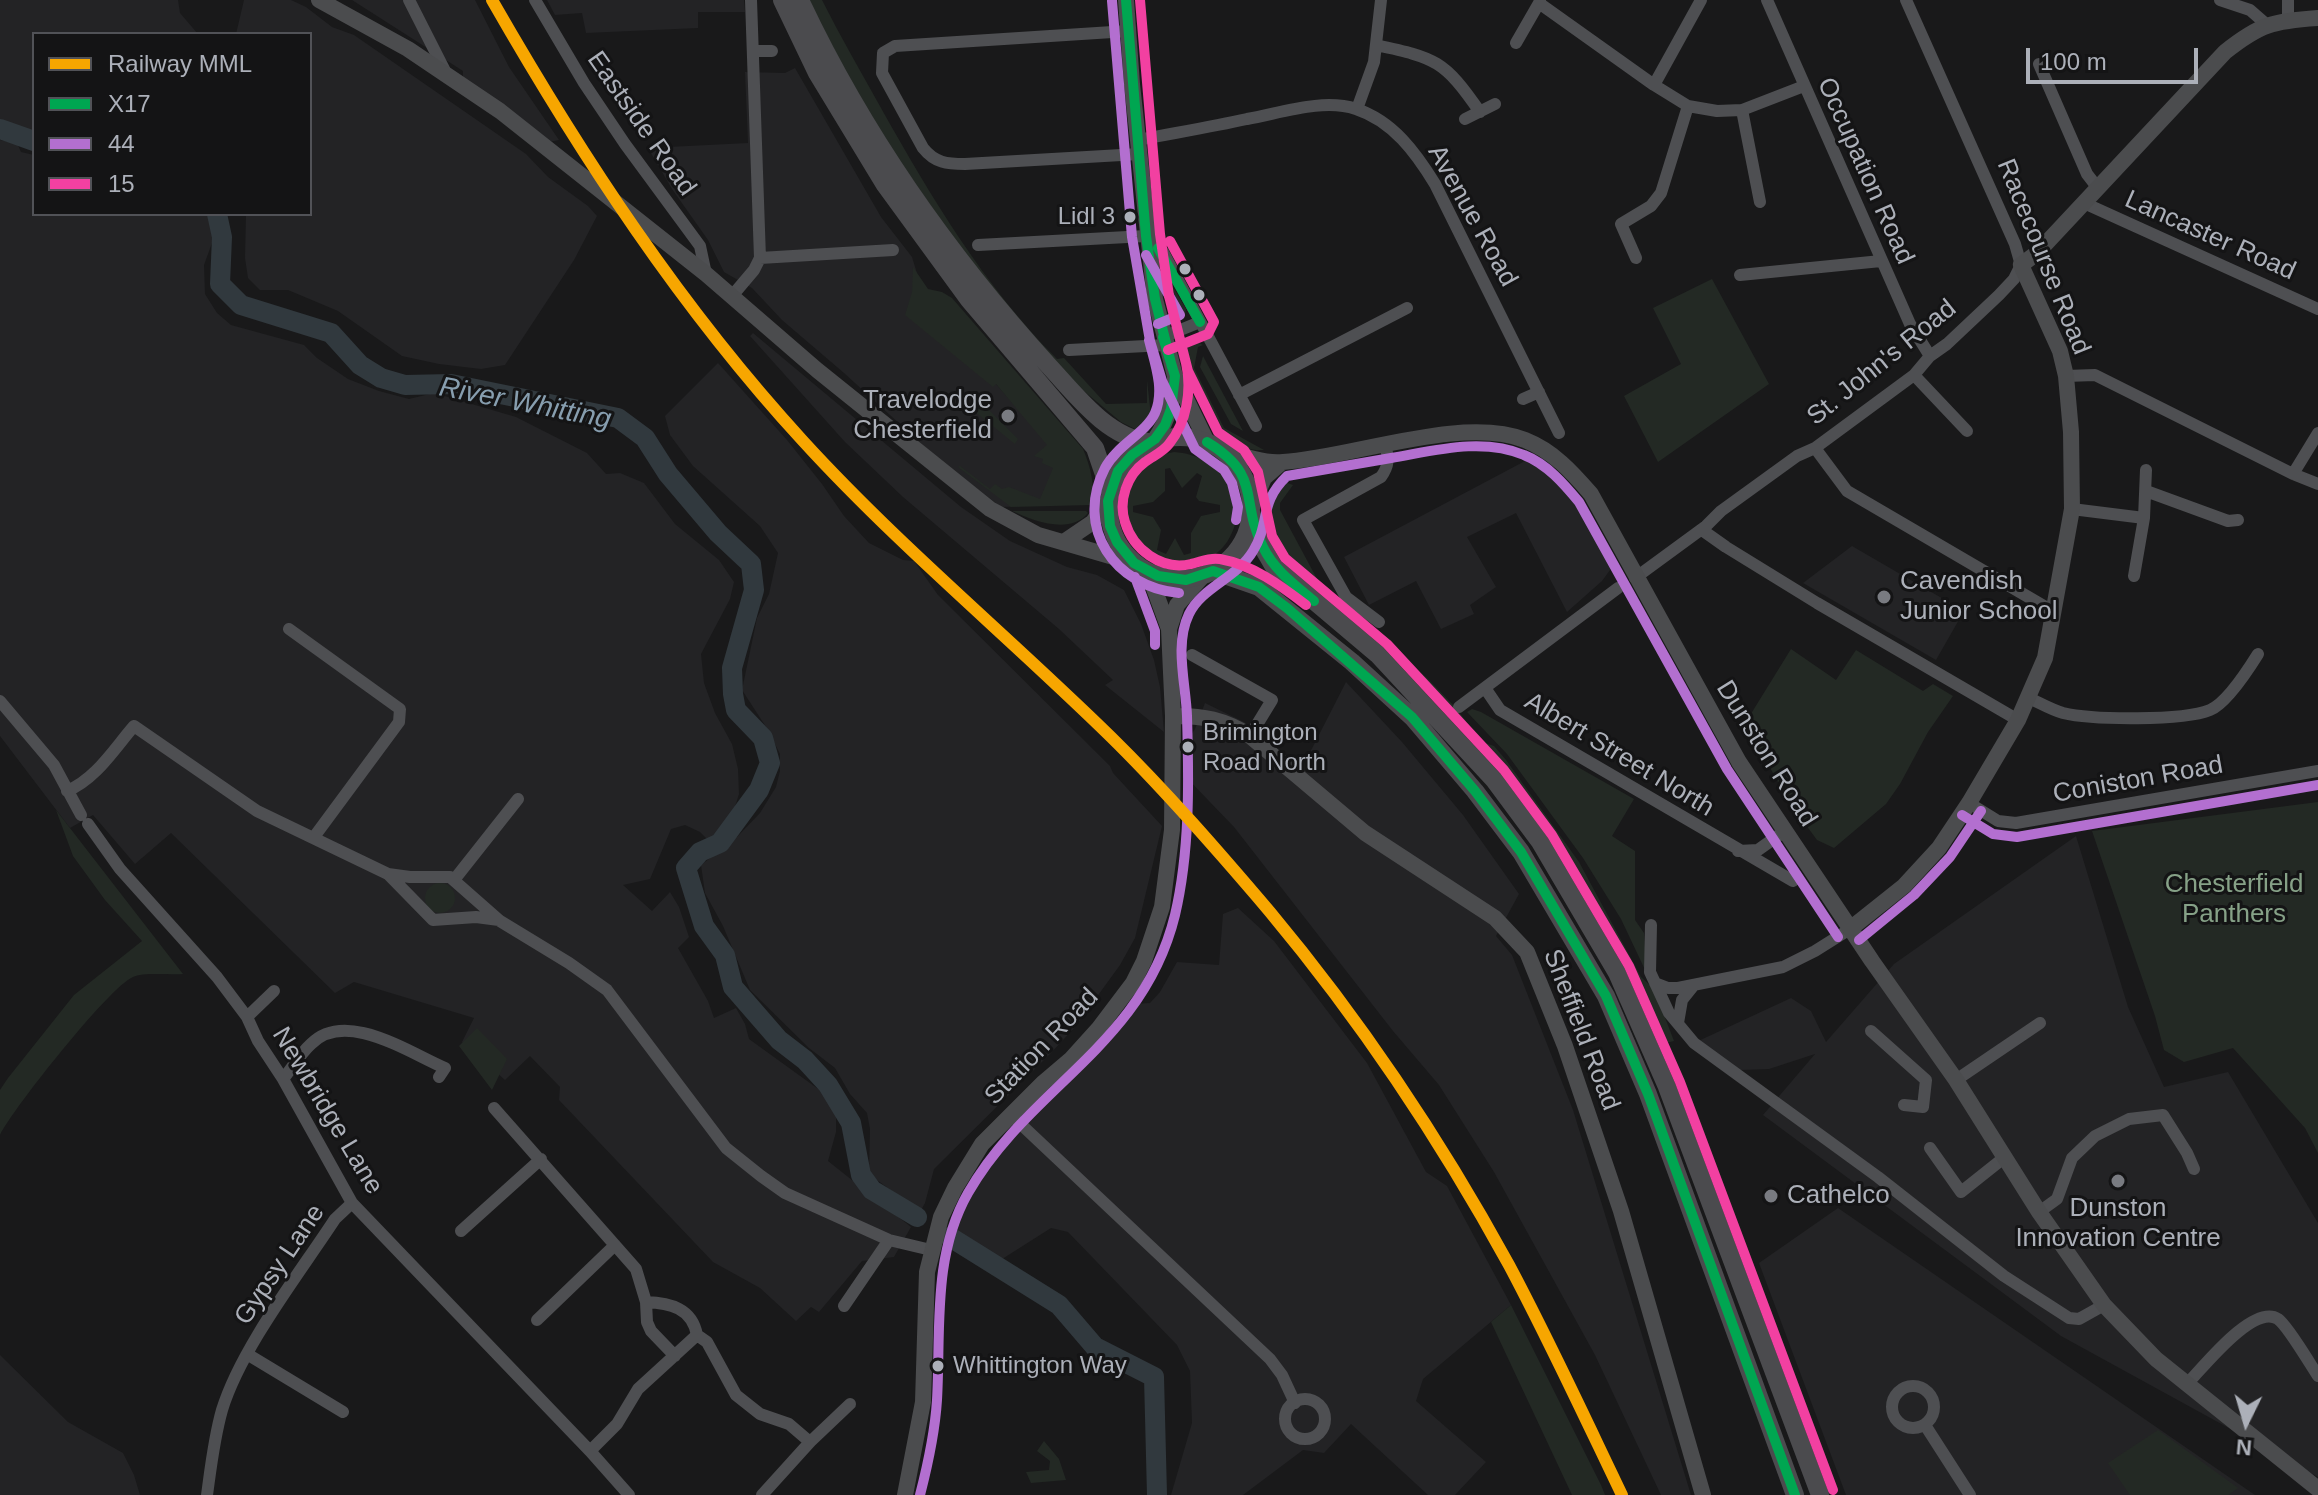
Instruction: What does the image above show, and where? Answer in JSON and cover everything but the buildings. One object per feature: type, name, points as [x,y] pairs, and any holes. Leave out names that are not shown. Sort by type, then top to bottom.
[{"type":"highway","points":[[782,0],[817,73],[894,198],[969,300],[1095,448],[1109,496],[1110,526],[1117,542],[1141,568],[1172,579],[1186,580],[1207,574],[1229,559],[1242,544],[1251,509]]},
{"type":"highway","points":[[800,0],[848,92],[932,225],[995,306],[1072,391],[1111,428],[1134,440],[1188,437],[1212,444],[1234,460],[1245,478],[1259,541],[1274,567],[1377,654],[1494,780],[1540,842],[1617,973],[1667,1087],[1820,1495]]},
{"type":"highway","points":[[1109,496],[1118,471],[1132,455],[1152,441]]},
{"type":"highway","points":[[1207,574],[1259,587],[1372,680],[1412,717],[1475,791],[1521,852],[1612,1010],[1648,1094],[1795,1495]]},
{"type":"main road","points":[[319,0],[408,49],[500,111],[706,274],[817,370],[990,509],[1038,535],[1065,541],[1141,568]]},
{"type":"main road","points":[[1126,0],[1146,236],[1164,341],[1175,376],[1212,444]]},
{"type":"main road","name":"St. John's Road","points":[[2021,265],[2037,253],[2225,52],[2266,24],[2318,18]]},
{"type":"main road","name":"Racecourse Road","points":[[1850,929],[1904,886],[1939,848],[2018,720],[2045,658],[2072,509],[2071,432],[2066,376],[2060,351],[2021,265]]},
{"type":"main road","points":[[1152,441],[1171,409],[1175,376]]},
{"type":"main road","name":"Dunston Road","points":[[1212,444],[1252,458],[1281,463],[1472,432],[1524,439],[1569,469],[1591,494],[1739,762],[1850,929],[1952,1074],[2039,1212],[2104,1305],[2186,1385],[2318,1489]]},
{"type":"main road","points":[[1251,509],[1264,478],[1281,463]]},
{"type":"main road","points":[[1065,541],[1093,522],[1109,496]]},
{"type":"main road","name":"Station Road","points":[[1141,568],[1169,629]]},
{"type":"main road","name":"Station Road","points":[[905,1495],[923,1402],[924,1307],[931,1250],[948,1202],[973,1156],[1011,1115],[1071,1059],[1133,983],[1144,961],[1162,907],[1172,830],[1173,716],[1169,629],[1177,605],[1207,574]]},
{"type":"main road","name":"Sheffield Road","points":[[1173,716],[1204,715],[1235,726],[1365,833],[1495,918],[1527,952],[1565,1046],[1621,1211],[1703,1495]]},
{"type":"street","points":[[409,0],[447,76]]},
{"type":"street","name":"Eastside Road","points":[[535,0],[584,83],[700,246],[706,274]]},
{"type":"street","points":[[732,296],[760,258],[751,0]]},
{"type":"street","points":[[1357,109],[1371,74],[1381,0]]},
{"type":"street","points":[[1654,85],[1701,0]]},
{"type":"street","name":"Occupation Road","points":[[1767,0],[1881,261],[1910,324],[1930,356]]},
{"type":"street","name":"Racecourse Road","points":[[1906,0],[2015,244],[2021,265]]},
{"type":"street","points":[[2220,0],[2250,10],[2266,24]]},
{"type":"street","points":[[2288,0],[2288,21]]},
{"type":"street","points":[[1516,43],[1540,2],[1688,106],[1717,111],[1742,110],[1804,86]]},
{"type":"street","name":"Avenue Road","points":[[1128,31],[909,43],[889,48],[883,53],[882,73],[923,148],[940,163],[965,164],[1138,147],[1323,105],[1357,109],[1378,119],[1397,133],[1424,166],[1559,433]]},
{"type":"street","points":[[1376,45],[1435,61],[1457,80],[1480,112]]},
{"type":"street","points":[[754,51],[772,51]]},
{"type":"street","points":[[2039,64],[2087,174],[2097,187]]},
{"type":"street","points":[[1465,119],[1495,104]]},
{"type":"street","points":[[1636,258],[1621,224],[1651,206],[1661,193],[1688,106]]},
{"type":"street","points":[[1742,110],[1760,202]]},
{"type":"street","name":"Lancaster Road","points":[[2084,203],[2318,309]]},
{"type":"street","points":[[978,245],[1146,236],[1163,252],[1256,426]]},
{"type":"street","points":[[760,258],[893,250]]},
{"type":"street","points":[[1740,275],[1881,261]]},
{"type":"street","name":"St. John's Road","points":[[1635,578],[1797,456],[1815,448],[1914,375],[1930,356],[1999,295],[2014,279],[2021,265]]},
{"type":"street","points":[[1239,395],[1407,308]]},
{"type":"street","points":[[1069,350],[1164,341],[1200,322]]},
{"type":"street","points":[[1914,375],[1967,431]]},
{"type":"street","points":[[2066,376],[2095,375],[2318,484]]},
{"type":"street","points":[[1523,399],[1539,392]]},
{"type":"street","points":[[2293,474],[2318,433]]},
{"type":"street","points":[[1379,622],[1346,597],[1300,514],[1381,477],[1387,469],[1389,457],[1385,445]]},
{"type":"street","points":[[1815,448],[1847,491],[2054,612]]},
{"type":"street","points":[[2134,576],[2144,518],[2146,470]]},
{"type":"street","points":[[2146,491],[2228,521],[2238,520]]},
{"type":"street","points":[[2072,509],[2144,518]]},
{"type":"street","points":[[1702,530],[1817,603],[2018,720]]},
{"type":"street","points":[[1459,707],[1618,588]]},
{"type":"street","points":[[289,629],[400,709],[399,722],[314,837]]},
{"type":"street","points":[[2029,698],[2063,712],[2114,719],[2212,710],[2239,682],[2258,654]]},
{"type":"street","points":[[1192,655],[1208,670],[1272,700],[1250,736]]},
{"type":"street","name":"Albert Street North","points":[[1485,688],[1500,710],[1793,881]]},
{"type":"street","name":"Newbridge Lane","points":[[0,701],[54,765],[67,791],[120,869],[217,977],[247,1017],[352,1203],[629,1495]]},
{"type":"street","points":[[67,791],[80,785],[99,768],[134,726],[257,811],[388,874],[433,920],[500,921]]},
{"type":"street","name":"Coniston Road","points":[[1969,803],[1998,821],[2016,823],[2318,771]]},
{"type":"street","points":[[453,918],[462,906],[458,885],[518,799]]},
{"type":"street","points":[[1738,851],[1758,850],[1786,830]]},
{"type":"street","points":[[101,842],[112,834]]},
{"type":"street","points":[[388,874],[444,876],[500,921],[607,990],[726,1148],[785,1193],[889,1240],[931,1250]]},
{"type":"street","points":[[419,905],[422,885],[433,877]]},
{"type":"street","points":[[1651,925],[1650,972],[1669,1013],[1683,1033],[1715,1060],[1878,1177],[2004,1276],[2069,1318],[2079,1319],[2104,1305]]},
{"type":"street","name":"Racecourse Road","points":[[1655,983],[1668,988],[1694,985],[1783,967],[1850,929]]},
{"type":"street","points":[[1678,1023],[1682,1000],[1694,985]]},
{"type":"street","points":[[247,1017],[274,991]]},
{"type":"street","points":[[1926,1080],[1952,1074],[2040,1023]]},
{"type":"street","points":[[283,1079],[312,1042],[331,1031],[346,1029],[365,1033],[445,1068],[439,1077]]},
{"type":"street","points":[[1871,1031],[1926,1080]]},
{"type":"street","points":[[1904,1105],[1923,1107],[1926,1080]]},
{"type":"street","points":[[494,1108],[636,1269],[651,1331],[675,1356]]},
{"type":"street","points":[[1011,1115],[1270,1359],[1282,1375],[1295,1403]]},
{"type":"street","points":[[2039,1212],[2057,1199],[2072,1158],[2095,1136],[2129,1119],[2163,1115],[2194,1169]]},
{"type":"street","points":[[1930,1148],[1961,1192],[2005,1157]]},
{"type":"street","points":[[461,1231],[541,1159]]},
{"type":"street","name":"Gypsy Lane","points":[[207,1495],[213,1448],[223,1407],[247,1354],[335,1219],[352,1203]]},
{"type":"street","points":[[844,1306],[889,1240]]},
{"type":"street","points":[[537,1320],[615,1245]]},
{"type":"street","points":[[646,1302],[669,1303],[680,1308],[696,1327],[697,1335],[707,1342],[736,1395],[760,1414],[789,1424],[810,1442]]},
{"type":"street","points":[[2186,1385],[2237,1332],[2254,1321],[2269,1317],[2280,1320],[2318,1376]]},
{"type":"street","points":[[590,1451],[617,1424],[638,1389],[697,1335]]},
{"type":"street","name":"Gypsy Lane","points":[[247,1354],[343,1412]]},
{"type":"street","points":[[762,1495],[850,1404]]},
{"type":"street","points":[[1925,1425],[1970,1495]]},
{"type":"shaded area","points":[[0,0],[178,0],[180,13],[196,32],[32,32],[32,133],[0,121]]},
{"type":"shaded area","points":[[244,0],[291,0],[306,7],[332,27],[354,35],[526,154],[548,177],[597,216],[574,260],[505,365],[481,369],[402,356],[338,311],[288,290],[260,290],[248,278],[246,216],[312,216],[312,32],[236,32]]},
{"type":"shaded area","points":[[352,0],[475,0],[509,67],[559,140],[549,142],[463,78],[463,71]]},
{"type":"shaded area","points":[[547,0],[744,0],[745,12],[698,12],[698,28],[586,33],[582,13],[555,15]]},
{"type":"shaded area","points":[[795,68],[881,217],[912,257],[923,293],[1056,452],[1053,505],[1001,507],[937,458],[782,320],[752,288],[724,272],[708,240],[672,189],[648,148],[748,143],[745,72],[785,73]]},
{"type":"shaded area","points":[[0,140],[17,143],[21,152],[32,155],[32,216],[211,216],[214,227],[204,265],[205,294],[217,313],[231,325],[304,345],[348,379],[379,391],[409,399],[434,393],[516,417],[587,453],[606,474],[620,473],[644,483],[675,524],[719,560],[734,582],[730,599],[701,654],[704,683],[715,713],[732,744],[738,769],[739,794],[733,813],[720,830],[731,839],[737,837],[760,813],[776,787],[780,771],[780,754],[742,690],[757,618],[769,594],[778,553],[760,526],[693,466],[670,435],[665,416],[718,363],[787,440],[844,516],[869,543],[903,560],[914,561],[938,595],[1110,766],[1162,826],[1135,938],[1120,965],[1075,1027],[934,1169],[920,1212],[869,1174],[870,1129],[867,1113],[850,1094],[835,1068],[809,1048],[750,990],[723,926],[705,893],[701,865],[719,851],[700,832],[685,825],[671,829],[650,879],[623,885],[652,911],[670,892],[679,907],[689,937],[678,948],[708,1001],[714,1018],[736,1008],[749,1039],[821,1091],[836,1107],[836,1132],[828,1161],[911,1227],[894,1257],[862,1261],[819,1312],[811,1307],[796,1321],[760,1288],[713,1262],[559,1100],[560,1087],[530,1056],[505,1080],[462,1042],[474,1018],[354,982],[335,993],[171,833],[135,864],[93,815],[70,828],[0,736]]},
{"type":"shaded area","points":[[753,333],[961,507],[1010,541],[1067,567],[1097,575],[1124,590],[1154,660],[1164,732],[1105,685],[1113,680],[1059,629],[903,497],[845,442],[750,336]]},
{"type":"shaded area","points":[[1525,461],[1559,479],[1575,495],[1613,557],[1610,570],[1602,581],[1567,612],[1516,513],[1467,537],[1496,587],[1470,605],[1474,614],[1441,629],[1416,581],[1369,605],[1344,557]]},
{"type":"shaded area","name":"Cavendish Junior School","points":[[1852,546],[1964,611],[1936,660],[1803,583]]},
{"type":"shaded area","points":[[1346,682],[1402,742],[1463,815],[1519,894],[1496,936],[1512,955],[1573,1110],[1691,1495],[1661,1495],[1595,1355],[1494,1172],[1439,1085],[1393,1031],[1234,827],[1183,774],[1185,744],[1195,729],[1205,703],[1244,722],[1301,770]]},
{"type":"shaded area","points":[[2076,836],[2128,1007],[2164,1087],[2228,1072],[2318,1223],[2318,1477],[2061,1336],[1763,1115],[1815,1054],[1769,1069],[1740,1070],[1694,1043],[1791,998],[1811,1011],[1826,1042],[1894,964]]},
{"type":"shaded area","points":[[1238,908],[1274,941],[1367,1063],[1426,1172],[1447,1186],[1511,1305],[1423,1379],[1416,1401],[1486,1462],[1455,1495],[1428,1495],[1351,1424],[1324,1453],[1303,1450],[1243,1495],[1171,1495],[1192,1423],[1190,1371],[1177,1345],[1068,1232],[1051,1228],[988,1268],[950,1235],[979,1176],[1134,1004],[1150,1003],[1177,962],[1219,965],[1223,914]]},
{"type":"shaded area","points":[[1838,1208],[2255,1495],[1846,1495],[1759,1263]]},
{"type":"shaded area","points":[[0,1355],[68,1422],[123,1453],[140,1495],[0,1495]]},
{"type":"green space","points":[[809,0],[822,0],[919,174],[960,240],[1006,302],[1057,359],[1064,358],[1106,404],[1147,403],[1147,380],[1154,425],[1135,429],[1121,422],[1054,366],[993,296],[867,114]]},
{"type":"green space","points":[[913,267],[928,289],[952,298],[1083,449],[1092,477],[1092,505],[1011,507],[958,467],[990,489],[995,484],[1002,489],[1009,487],[1040,499],[1053,468],[1034,456],[1047,445],[996,384],[993,387],[905,315],[912,292]]},
{"type":"green space","points":[[1162,268],[1186,309],[1184,319],[1172,320]]},
{"type":"green space","points":[[1712,279],[1769,384],[1658,462],[1624,396],[1681,364],[1653,308]]},
{"type":"green space","points":[[1192,339],[1203,345],[1198,347],[1194,368],[1224,428],[1264,450],[1232,442],[1208,418],[1178,356],[1177,346],[1182,340]]},
{"type":"green space","points":[[1203,356],[1243,431],[1231,424],[1200,367]]},
{"type":"green space","points":[[1154,360],[1164,398],[1158,420]]},
{"type":"green space","points":[[989,397],[994,403],[988,409],[1018,439],[1015,444],[974,411]]},
{"type":"green space","points":[[1174,452],[1191,455],[1219,470],[1229,482],[1235,495],[1235,526],[1227,542],[1212,557],[1180,567],[1155,562],[1137,551],[1126,534],[1121,514],[1124,494],[1133,476],[1150,461]],"holes":[[[1170,468],[1182,488],[1197,473],[1202,476],[1196,497],[1199,501],[1220,505],[1220,512],[1201,516],[1191,533],[1191,553],[1184,555],[1175,538],[1166,554],[1157,550],[1161,530],[1153,517],[1133,512],[1133,506],[1153,502],[1165,491],[1165,469]]]},
{"type":"green space","points":[[1282,481],[1293,485],[1280,503],[1280,510],[1323,590],[1428,679],[1482,742],[1494,746],[1506,760],[1579,862],[1641,977],[1654,989],[1674,1041],[1666,1043],[1655,1028],[1598,909],[1487,762],[1405,673],[1281,561],[1265,528],[1264,512],[1265,504]]},
{"type":"green space","points":[[1012,511],[1088,513],[1080,520],[1062,525],[1041,522]]},
{"type":"green space","points":[[1791,649],[1836,680],[1856,650],[1923,691],[1933,684],[1953,696],[1886,804],[1834,848],[1817,840],[1789,802],[1747,726],[1749,717]]},
{"type":"green space","points":[[1472,709],[1634,799],[1612,836],[1635,851],[1635,920],[1644,933],[1647,974],[1621,919],[1583,858],[1507,754],[1467,712]]},
{"type":"green space","name":"Chesterfield Panthers","points":[[2318,802],[2318,1153],[2305,1128],[2233,1048],[2184,1062],[2164,1050],[2092,831]]},
{"type":"green space","points":[[56,810],[183,974],[137,975],[121,985],[62,1050],[0,1135],[0,1090],[8,1078],[74,995],[142,941],[105,900],[73,856]]},
{"type":"green space","points":[[440,883],[451,887],[455,898],[451,909],[440,913],[429,909],[425,898],[429,887]]},
{"type":"green space","points":[[477,1028],[507,1059],[492,1090],[459,1046]]},
{"type":"green space","points":[[1511,1305],[1605,1495],[1572,1495],[1491,1322]]},
{"type":"green space","points":[[2158,1430],[2238,1488],[2228,1495],[2130,1495],[2108,1463]]},
{"type":"green space","points":[[1044,1441],[1059,1459],[1066,1480],[1031,1483],[1026,1472],[1049,1470],[1050,1461],[1037,1451]]},
{"type":"waterway","name":"River Whitting","points":[[0,129],[32,140]]},
{"type":"waterway","name":"River Whitting","points":[[217,216],[222,237],[220,284],[241,305],[331,333],[360,365],[381,378],[405,385],[451,384],[618,418],[645,438],[668,474],[718,533],[751,564],[754,590],[732,668],[733,694],[736,710],[763,738],[770,763],[759,790],[720,843],[700,852],[686,868],[704,926],[725,955],[733,987],[779,1040],[805,1060],[828,1085],[851,1123],[861,1175],[872,1190],[917,1217]]},
{"type":"waterway","name":"River Whitting","points":[[950,1237],[1059,1305],[1095,1347],[1154,1377],[1157,1495]]},
{"type":"rail line","name":"MML","points":[[492,0],[561,116],[636,230],[758,390],[877,517],[1152,779],[1304,953],[1398,1083],[1483,1219],[1538,1322],[1622,1495]]},
{"type":"transit line","name":"X17","points":[[1126,0],[1146,236],[1155,299],[1172,367]]},
{"type":"transit line","name":"15","points":[[1140,0],[1160,234],[1169,296],[1188,371],[1218,432],[1244,450],[1258,472],[1272,536],[1285,558],[1387,644],[1504,770],[1552,835],[1629,966],[1680,1082],[1833,1490]]},
{"type":"transit line","name":"44","points":[[1112,1],[1132,237],[1150,341],[1162,381],[1195,449],[1224,470],[1232,483],[1238,507],[1236,520]]},
{"type":"transit line","name":"15","points":[[1168,350],[1208,334],[1214,322],[1170,241]]},
{"type":"transit line","name":"X17","points":[[1158,248],[1200,322]]},
{"type":"transit line","name":"44","points":[[1146,255],[1180,315],[1158,324]]},
{"type":"transit line","name":"X17","points":[[1163,337],[1175,376],[1171,409],[1155,439],[1132,455],[1118,471],[1108,501],[1110,526],[1117,542],[1134,563],[1158,576],[1186,580],[1213,571],[1259,587],[1287,608],[1412,717],[1475,791],[1521,852],[1606,996],[1648,1094],[1795,1495]]},
{"type":"transit line","name":"44","points":[[1149,340],[1158,377],[1158,404],[1151,420],[1105,468],[1097,490],[1094,512],[1106,551],[1119,567],[1156,588],[1179,593]]},
{"type":"transit line","name":"15","points":[[1186,363],[1188,395],[1180,426],[1167,447],[1139,467],[1126,489],[1123,514],[1129,532],[1141,549],[1159,561],[1180,565],[1212,559],[1232,562],[1266,577],[1306,605]]},
{"type":"transit line","name":"X17","points":[[1207,442],[1224,454],[1243,478],[1256,530],[1273,563],[1314,601]]},
{"type":"transit line","name":"44","points":[[920,1495],[936,1412],[943,1268],[956,1217],[993,1156],[1112,1032],[1138,999],[1159,960],[1175,915],[1186,841],[1188,741],[1182,665],[1185,626],[1189,614],[1202,597],[1238,568],[1253,551],[1272,495],[1287,476],[1440,449],[1475,446],[1524,455],[1548,469],[1579,502],[1727,769],[1838,937]]},
{"type":"transit line","name":"44","points":[[1135,577],[1155,631],[1155,645]]},
{"type":"transit line","name":"44","points":[[1962,815],[1993,834],[2017,837],[2318,785]]},
{"type":"transit line","name":"44","points":[[1859,940],[1914,895],[1950,857],[1981,811]]},
{"type":"place","name":"Lidl 3","points":[[1130,217]]},
{"type":"place","name":"Travelodge Chesterfield","points":[[1008,416]]},
{"type":"place","name":"Cavendish Junior School","points":[[1884,597]]},
{"type":"place","name":"Brimington Road North","points":[[1188,747]]},
{"type":"place","name":"Dunston Innovation Centre","points":[[2118,1181]]},
{"type":"place","name":"Cathelco","points":[[1771,1196]]},
{"type":"place","name":"Whittington Way","points":[[938,1366]]}]
